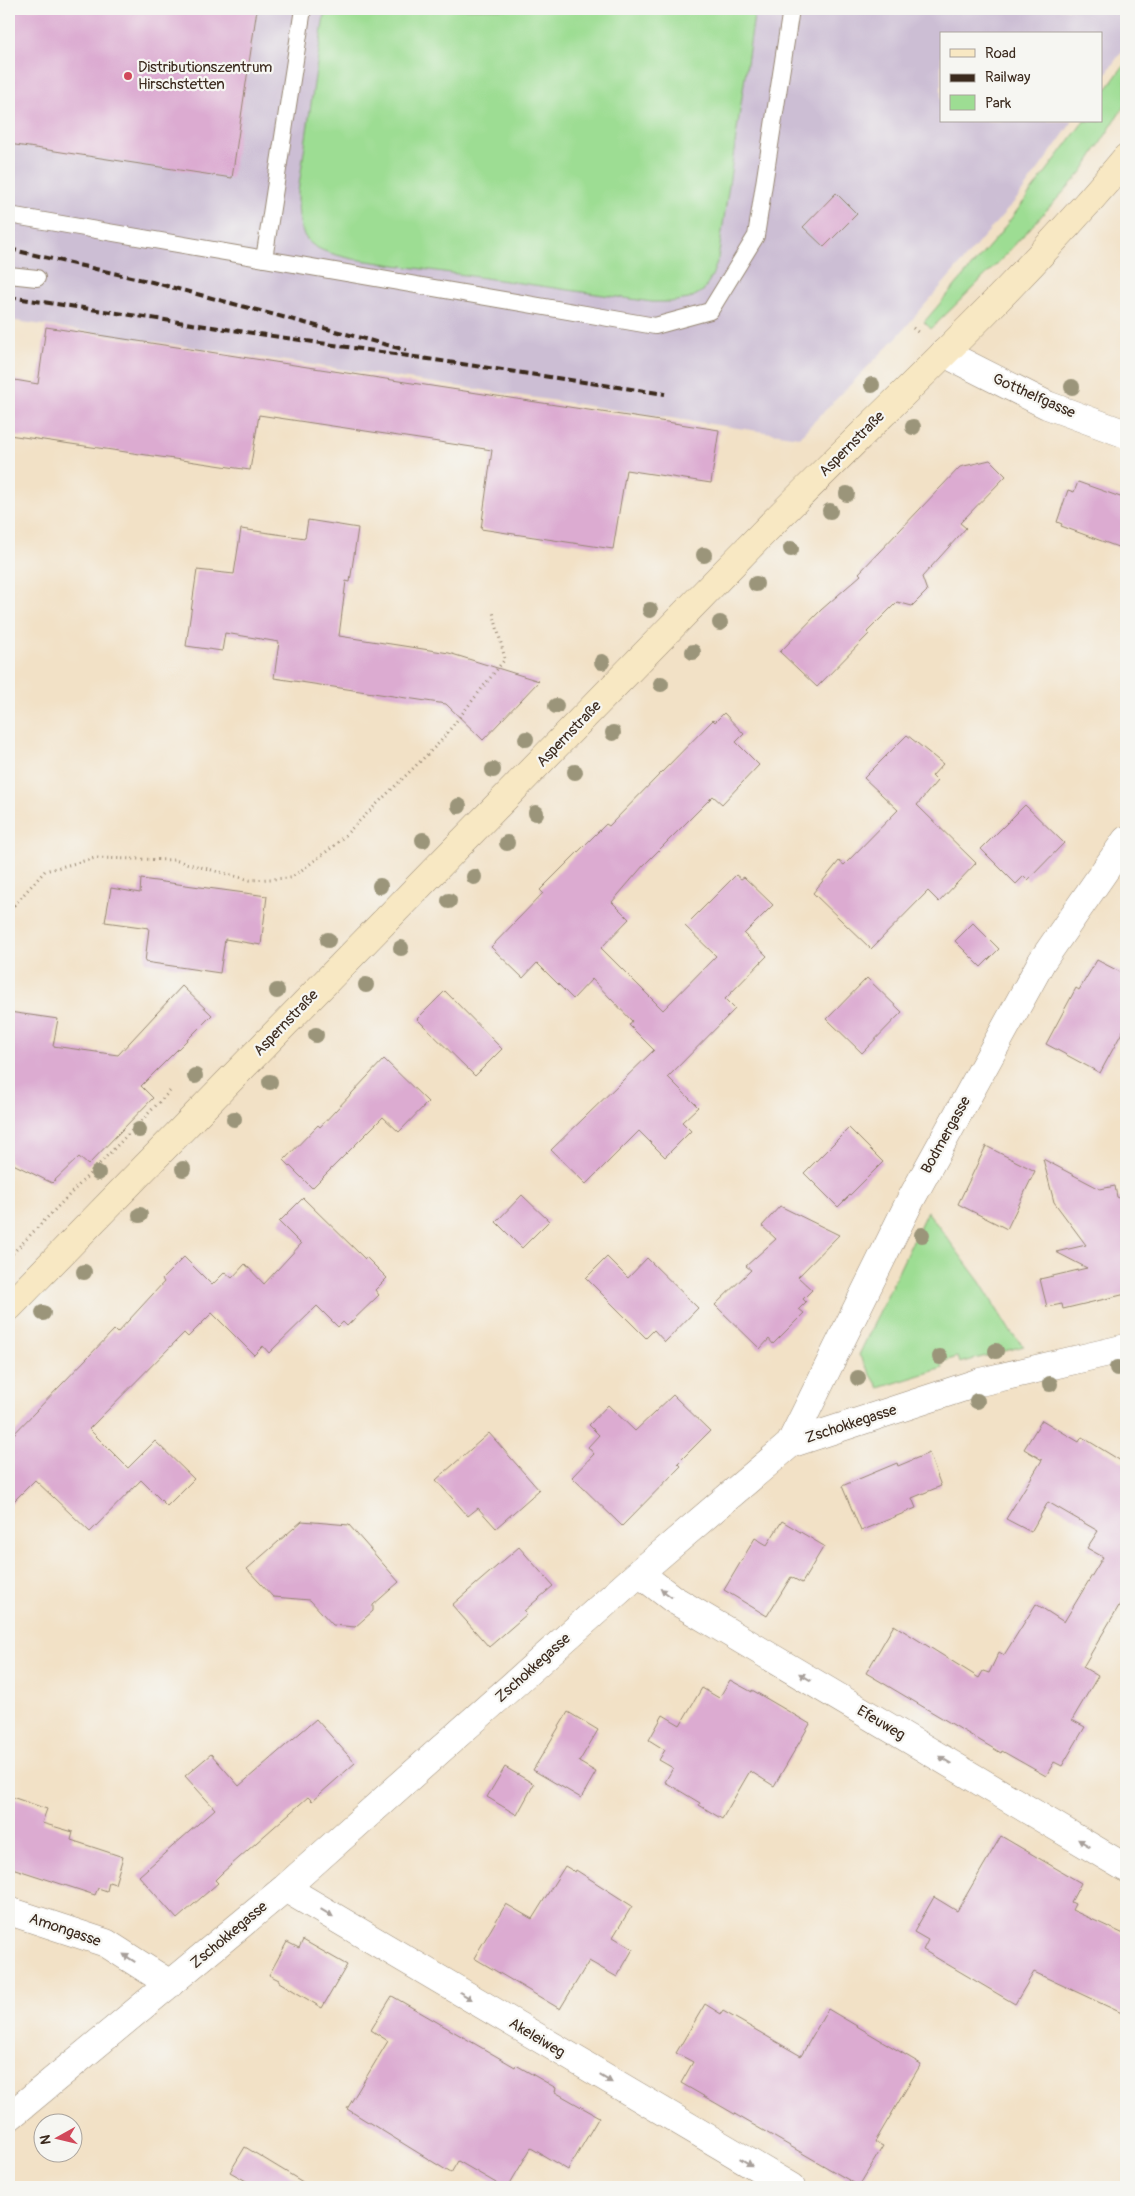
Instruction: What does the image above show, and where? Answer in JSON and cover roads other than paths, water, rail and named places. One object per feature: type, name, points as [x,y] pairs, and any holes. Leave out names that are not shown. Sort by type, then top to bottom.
[{"type":"main road","name":"Aspernstraße","points":[[9,1306],[764,532],[944,353],[1085,207],[1126,158]]},
{"type":"street","name":"Gotthelfgasse","points":[[944,353],[1047,405],[1126,434]]},
{"type":"street","name":"Bodmergasse","points":[[790,1444],[910,1201],[1037,970],[1126,840]]},
{"type":"street","name":"Zschokkegasse","points":[[9,2117],[285,1888],[639,1573],[790,1444],[980,1382],[1126,1348]]},
{"type":"street","name":"Efeuweg","points":[[639,1573],[673,1599],[1126,1868]]},
{"type":"street","name":"Akeleiweg","points":[[285,1888],[791,2187]]},
{"type":"street","name":"Amongasse","points":[[9,1911],[106,1943],[170,1984]]},
{"type":"lane","points":[[264,259],[303,9]]},
{"type":"lane","points":[[9,215],[655,326],[710,311],[756,236],[791,9]]},
{"type":"lane","points":[[9,275],[37,278]]},
{"type":"railway","points":[[9,249],[152,282],[406,350]]},
{"type":"railway","points":[[9,297],[665,394]]},
{"type":"place","name":"Distributionszentrum Hirschstetten","points":[[128,76]]}]
